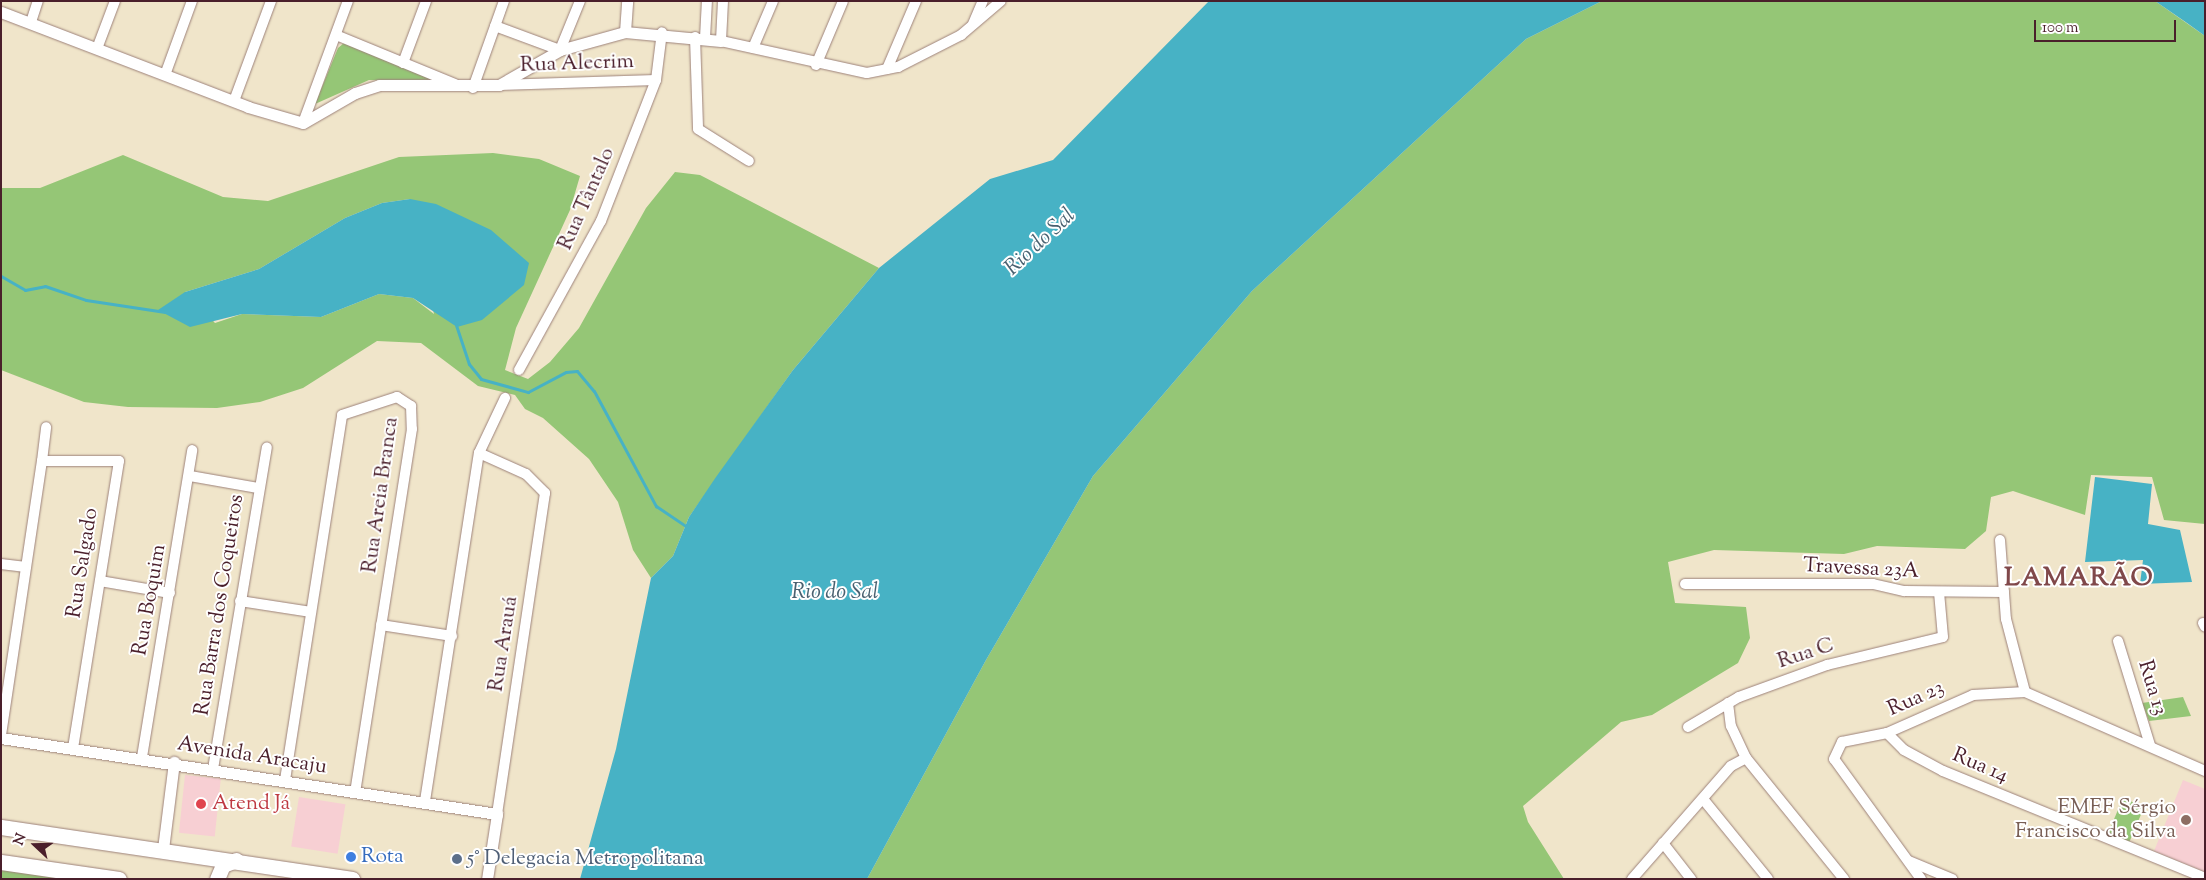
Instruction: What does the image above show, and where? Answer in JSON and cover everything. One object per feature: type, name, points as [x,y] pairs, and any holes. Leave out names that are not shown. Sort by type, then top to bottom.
[{"type":"main road","points":[[1,827],[163,849],[352,879]]},
{"type":"main road","points":[[217,879],[224,864],[236,860]]},
{"type":"main road","points":[[1,862],[119,879]]},
{"type":"street","points":[[31,22],[38,1]]},
{"type":"street","points":[[98,46],[115,1]]},
{"type":"street","points":[[165,75],[192,1]]},
{"type":"street","points":[[234,101],[270,1]]},
{"type":"street","points":[[303,123],[348,1]]},
{"type":"street","points":[[403,63],[426,1]]},
{"type":"street","points":[[473,88],[504,1]]},
{"type":"street","points":[[560,50],[580,1]]},
{"type":"street","points":[[625,32],[627,1]]},
{"type":"street","points":[[707,1],[700,38],[698,129],[749,161]]},
{"type":"street","points":[[721,41],[723,1]]},
{"type":"street","points":[[752,48],[773,1]]},
{"type":"street","points":[[816,65],[843,1]]},
{"type":"street","points":[[887,69],[916,1]]},
{"type":"street","points":[[972,27],[983,1]]},
{"type":"street","points":[[1,12],[98,46],[165,75],[234,101],[303,123],[366,88],[460,86],[473,88],[499,85],[560,50],[625,32],[662,32],[721,41],[816,65],[867,74],[887,69],[972,27],[1001,1]]},
{"type":"street","points":[[495,26],[560,50]]},
{"type":"street","name":"Rua Tântalo","points":[[519,370],[595,235],[656,80],[662,32]]},
{"type":"street","points":[[336,35],[460,86]]},
{"type":"street","name":"Rua Alecrim","points":[[499,85],[656,80]]},
{"type":"street","name":"Rua Areia Branca","points":[[286,780],[342,415],[397,397],[412,406],[413,420],[355,792]]},
{"type":"street","points":[[425,801],[479,453],[505,398]]},
{"type":"street","points":[[1,737],[46,427]]},
{"type":"street","name":"Rua Barra dos Coqueiros","points":[[213,769],[258,488],[267,448]]},
{"type":"street","name":"Rua Boquim","points":[[142,757],[190,476],[192,450]]},
{"type":"street","name":"Rua Arauá","points":[[479,453],[526,474],[546,492],[487,879]]},
{"type":"street","name":"Rua Salgado","points":[[42,461],[119,461],[73,748]]},
{"type":"street","points":[[190,476],[258,488]]},
{"type":"street","points":[[2000,540],[2008,628],[2019,658],[2024,692],[2150,745],[2205,771]]},
{"type":"street","points":[[1,564],[26,567]]},
{"type":"street","points":[[100,581],[170,593]]},
{"type":"street","name":"Travessa 23A","points":[[1686,584],[1873,584],[1939,592],[2004,592]]},
{"type":"street","name":"Rua C","points":[[1688,728],[1728,703],[1827,665],[1943,637],[1939,592]]},
{"type":"street","points":[[240,601],[311,612]]},
{"type":"street","points":[[380,625],[452,636]]},
{"type":"street","name":"Rua 13","points":[[2118,641],[2150,745]]},
{"type":"street","name":"Rua 23","points":[[1908,860],[1834,759],[1842,742],[1887,733],[1974,695],[2024,692]]},
{"type":"street","points":[[1728,703],[1731,726],[1746,758],[1844,879]]},
{"type":"street","name":"Rua 14","points":[[1887,733],[1904,750],[1943,770],[2205,878]]},
{"type":"street","name":"Avenida Aracaju","points":[[1,737],[142,757],[497,814]]},
{"type":"street","points":[[1632,879],[1731,766],[1746,758]]},
{"type":"street","points":[[163,849],[174,762]]},
{"type":"street","points":[[1703,799],[1768,879]]},
{"type":"street","points":[[1663,843],[1691,879]]},
{"type":"street","points":[[1908,860],[1920,879]]},
{"type":"street","points":[[1908,860],[1952,879]]},
{"type":"shaded area","points":[[185,775],[221,779],[215,836],[179,833]]},
{"type":"shaded area","name":"EMEF Sérgio Francisco da Silva","points":[[2183,780],[2205,789],[2205,872],[2154,851]]},
{"type":"shaded area","points":[[299,797],[345,804],[338,854],[291,846]]},
{"type":"green space","points":[[1602,1],[2155,1],[2205,36],[2205,524],[2164,520],[2152,477],[2091,475],[2085,515],[2013,491],[1991,497],[1986,531],[1965,549],[1877,546],[1844,554],[1714,550],[1668,562],[1675,603],[1746,607],[1750,638],[1738,663],[1652,715],[1621,722],[1523,806],[1528,822],[1564,879],[867,879],[986,660],[1093,476],[1252,291],[1526,39]]},
{"type":"green space","points":[[344,43],[441,81],[369,80],[315,104],[338,48]]},
{"type":"green space","points":[[493,153],[539,159],[580,176],[570,210],[516,328],[505,370],[528,379],[550,362],[579,328],[646,208],[675,172],[700,175],[879,268],[793,370],[689,517],[673,556],[651,578],[633,550],[618,502],[589,459],[543,418],[525,409],[515,395],[478,386],[421,343],[377,341],[303,388],[260,402],[217,408],[128,407],[84,402],[1,370],[1,188],[40,188],[123,155],[223,197],[268,201],[399,157]],"holes":[[[410,199],[434,314],[413,298],[379,294],[321,317],[242,314],[215,323],[185,292],[259,269],[345,218],[382,203]]]},
{"type":"green space","points":[[2183,697],[2191,716],[2149,721],[2142,703]]},
{"type":"green space","points":[[2123,798],[2144,807],[2129,842],[2108,833]]},
{"type":"green space","points":[[1,867],[79,879],[1,879]]},
{"type":"water","name":"Rio do Sal","points":[[1209,1],[1602,1],[1526,39],[1252,291],[1093,476],[986,660],[867,879],[580,879],[616,749],[651,578],[673,556],[689,517],[716,477],[793,370],[879,268],[990,179],[1053,160]]},
{"type":"water","points":[[2155,1],[2205,1],[2205,36],[2187,23]]},
{"type":"water","points":[[410,199],[436,204],[491,230],[529,263],[524,285],[482,320],[457,327],[413,298],[379,294],[321,317],[242,314],[190,327],[158,310],[185,292],[259,269],[345,218],[382,203]]},
{"type":"water","points":[[2095,477],[2152,484],[2148,524],[2180,530],[2192,582],[2140,584],[2143,560],[2085,562]]},
{"type":"waterway","points":[[1,276],[25,290],[45,286],[86,300],[165,312]]},
{"type":"waterway","points":[[456,325],[469,364],[481,379],[528,392],[566,372],[577,371],[594,391],[656,506],[686,526]]},
{"type":"place","name":"Atend Já","points":[[201,804]]},
{"type":"place","name":"EMEF Sérgio Francisco da Silva","points":[[2186,820]]},
{"type":"place","name":"Rota","points":[[351,857]]},
{"type":"place","name":"5° Delegacia Metropolitana","points":[[457,859]]},
{"type":"district","name":"LAMARÃO","points":[[2079,579]]}]
